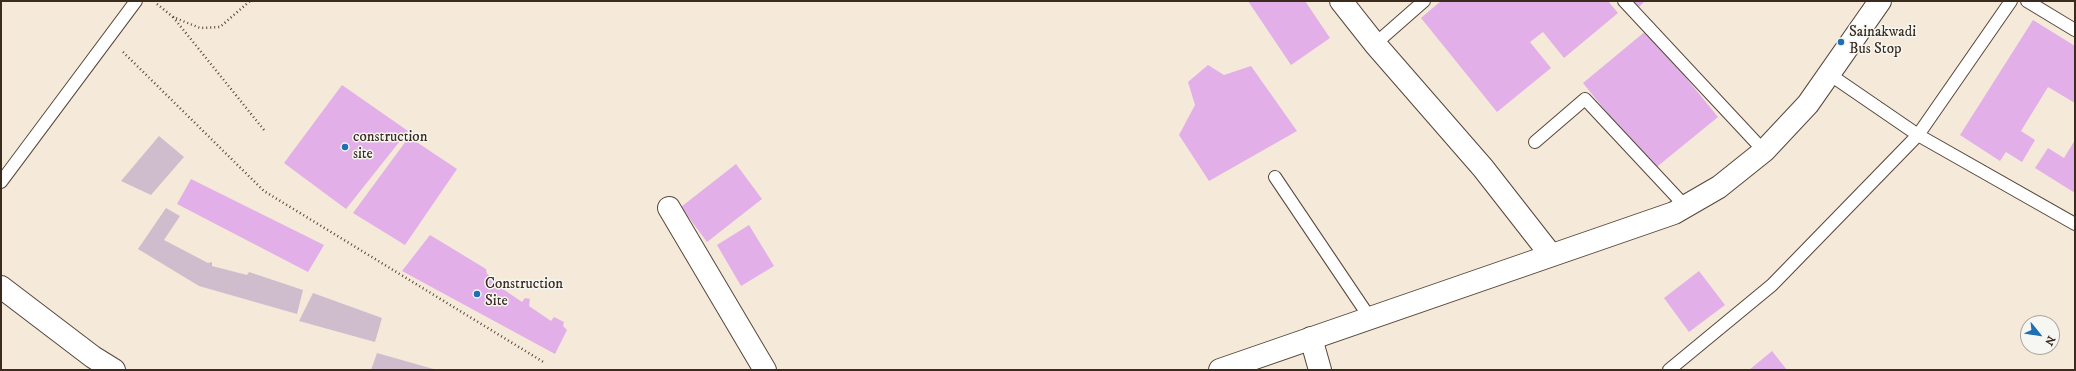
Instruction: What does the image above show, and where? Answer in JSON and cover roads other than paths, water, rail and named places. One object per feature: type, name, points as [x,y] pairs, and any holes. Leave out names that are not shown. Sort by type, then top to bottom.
[{"type":"street","points":[[1341,1],[1375,44],[1483,168],[1552,255]]},
{"type":"street","points":[[1220,370],[1674,213],[1719,187],[1764,151],[1808,104],[1880,1]]},
{"type":"street","points":[[669,208],[765,370]]},
{"type":"street","points":[[2,289],[93,357],[114,370]]},
{"type":"street","points":[[1311,338],[1320,370]]},
{"type":"lane","points":[[1,182],[136,1]]},
{"type":"lane","points":[[1375,44],[1424,1]]},
{"type":"lane","points":[[1624,1],[1764,151]]},
{"type":"lane","points":[[1669,370],[1772,285],[1918,135],[2011,1]]},
{"type":"lane","points":[[2027,1],[2075,30]]},
{"type":"lane","points":[[1829,74],[1918,135],[2075,224]]},
{"type":"lane","points":[[1535,142],[1585,99],[1685,206]]},
{"type":"lane","points":[[1275,177],[1370,318]]},
{"type":"place","name":"Sainakwadi Bus Stop","points":[[1841,42]]},
{"type":"place","name":"construction site","points":[[345,147]]},
{"type":"place","name":"Construction Site","points":[[477,294]]}]
